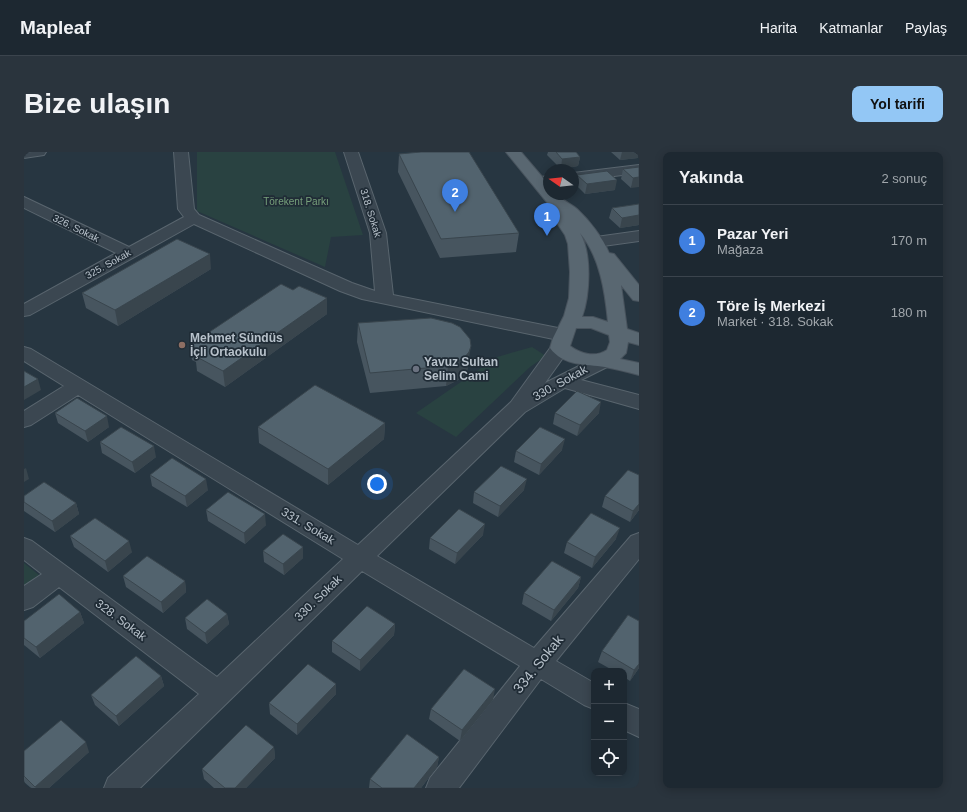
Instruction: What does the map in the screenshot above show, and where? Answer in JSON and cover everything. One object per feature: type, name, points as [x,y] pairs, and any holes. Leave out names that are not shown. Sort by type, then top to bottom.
[{"type":"main road","points":[[513,152],[543,181]]},
{"type":"main road","points":[[555,200],[558,205],[571,212],[639,296]]},
{"type":"main road","points":[[558,205],[558,214],[574,236],[578,259],[578,300],[564,335],[572,356],[582,360],[604,361],[639,369]]},
{"type":"main road","points":[[596,242],[614,293],[618,333],[618,347],[616,353],[604,361]]},
{"type":"main road","points":[[564,335],[593,323],[604,325],[618,333],[639,339]]},
{"type":"street","points":[[24,154],[39,152]]},
{"type":"street","points":[[181,152],[186,209],[193,218],[346,287],[385,299],[564,335]]},
{"type":"street","name":"318. Sokak","points":[[351,152],[378,233],[385,299]]},
{"type":"street","points":[[579,176],[639,169]]},
{"type":"street","name":"326. Sokak","points":[[24,202],[129,253]]},
{"type":"street","name":"325. Sokak","points":[[24,310],[193,218]]},
{"type":"street","points":[[596,242],[639,236]]},
{"type":"street","name":"330. Sokak","points":[[518,407],[564,335]]},
{"type":"street","name":"331. Sokak","points":[[24,353],[77,387],[360,558],[591,695]]},
{"type":"street","name":"330. Sokak","points":[[119,788],[518,407],[563,381],[604,361]]},
{"type":"street","points":[[563,381],[639,402]]},
{"type":"street","points":[[24,420],[77,387]]},
{"type":"street","name":"334. Sokak","points":[[441,788],[538,663],[639,542]]},
{"type":"street","name":"328. Sokak","points":[[24,547],[218,693]]},
{"type":"street","points":[[24,600],[59,574]]},
{"type":"street","points":[[627,717],[639,724]]},
{"type":"green space","name":"Törekent Parkı","points":[[197,152],[335,152],[363,235],[331,237],[325,267],[197,211]]},
{"type":"green space","points":[[532,347],[546,356],[530,367],[456,437],[416,413],[497,357]]},
{"type":"green space","points":[[24,563],[39,575],[24,586]]},
{"type":"building","points":[[421,152],[469,152],[519,233],[441,239],[399,154]]},
{"type":"building","points":[[556,152],[576,152],[580,157],[562,159]]},
{"type":"building","points":[[639,167],[639,177],[633,178],[623,169]]},
{"type":"building","points":[[607,171],[617,180],[587,184],[579,177],[579,175]]},
{"type":"building","points":[[639,204],[639,215],[622,218],[612,208]]},
{"type":"building","points":[[177,239],[210,254],[115,310],[82,293]]},
{"type":"building","points":[[281,284],[293,290],[299,286],[327,298],[223,371],[195,356],[202,351],[190,345]]},
{"type":"building","points":[[431,318],[452,323],[460,327],[470,339],[471,346],[469,352],[464,358],[448,366],[370,373],[358,323]]},
{"type":"building","points":[[24,371],[38,379],[24,387]]},
{"type":"building","points":[[315,385],[385,423],[328,469],[258,427]]},
{"type":"building","points":[[577,391],[601,402],[580,425],[555,413]]},
{"type":"building","points":[[77,398],[107,416],[85,431],[55,413]]},
{"type":"building","points":[[121,427],[154,446],[132,462],[100,442]]},
{"type":"building","points":[[540,427],[565,439],[541,464],[516,451]]},
{"type":"building","points":[[172,458],[206,479],[185,496],[150,475]]},
{"type":"building","points":[[501,466],[527,479],[500,506],[474,492]]},
{"type":"building","points":[[628,470],[639,475],[639,504],[633,511],[605,496]]},
{"type":"building","points":[[44,482],[76,503],[52,521],[24,502],[24,496]]},
{"type":"building","points":[[228,492],[265,514],[244,533],[206,510]]},
{"type":"building","points":[[459,509],[485,524],[457,553],[430,538]]},
{"type":"building","points":[[591,513],[620,528],[595,557],[567,542]]},
{"type":"building","points":[[95,518],[129,541],[105,561],[70,536]]},
{"type":"building","points":[[283,534],[303,547],[283,564],[263,551]]},
{"type":"building","points":[[147,556],[185,581],[161,602],[123,576]]},
{"type":"building","points":[[552,561],[581,577],[554,610],[524,593]]},
{"type":"building","points":[[59,594],[80,612],[36,647],[24,638],[24,621]]},
{"type":"building","points":[[207,599],[227,614],[205,633],[185,618]]},
{"type":"building","points":[[367,606],[395,624],[360,660],[332,641]]},
{"type":"building","points":[[628,615],[639,621],[639,664],[634,670],[602,651]]},
{"type":"building","points":[[136,656],[161,676],[116,716],[91,695]]},
{"type":"building","points":[[308,664],[336,684],[297,724],[269,703]]},
{"type":"building","points":[[464,669],[495,689],[462,730],[431,709]]},
{"type":"building","points":[[61,720],[86,742],[35,787],[24,776],[24,751]]},
{"type":"building","points":[[246,725],[274,747],[235,788],[225,788],[202,769]]},
{"type":"building","points":[[407,734],[439,757],[414,788],[382,788],[370,779]]},
{"type":"place","name":"Töre İş Merkezi","points":[[455,212]]},
{"type":"place","name":"Pazar Yeri","points":[[547,236]]},
{"type":"place","name":"Mehmet Sündüs İçli Ortaokulu","points":[[182,345]]},
{"type":"place","name":"Yavuz Sultan Selim Cami","points":[[416,369]]}]
